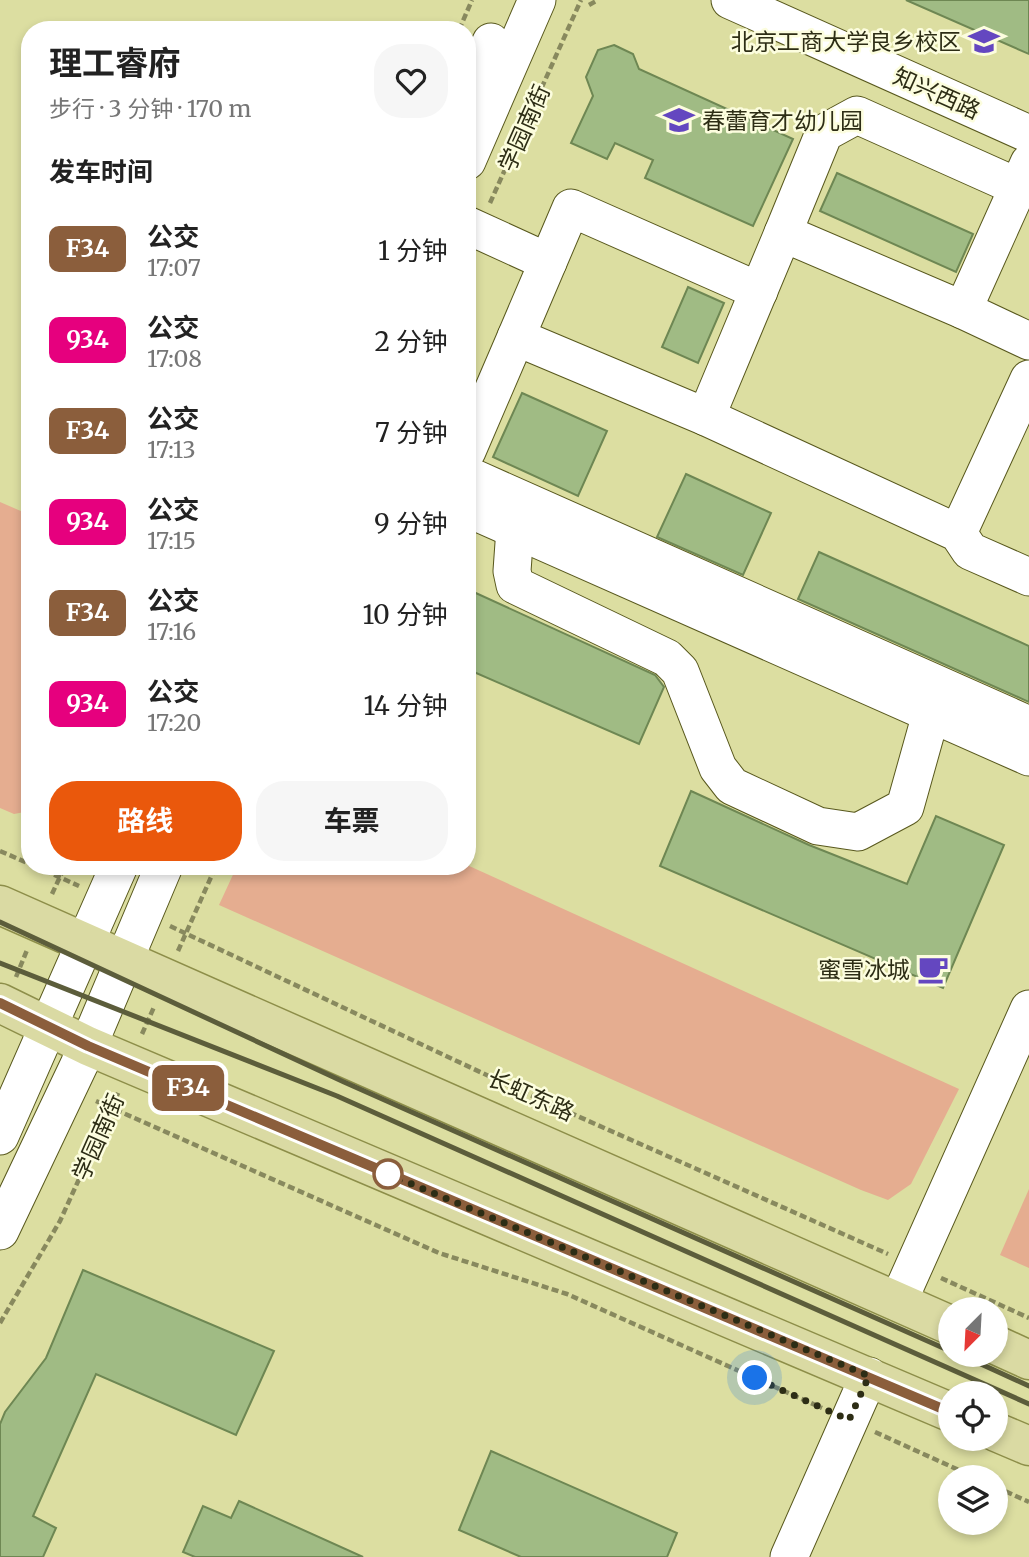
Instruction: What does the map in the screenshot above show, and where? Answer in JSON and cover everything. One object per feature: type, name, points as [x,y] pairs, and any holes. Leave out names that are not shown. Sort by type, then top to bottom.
[{"type":"main road","name":"长虹东路","points":[[0,905],[938,1320]]},
{"type":"main road","points":[[0,1003],[88,1046],[938,1407]]},
{"type":"main road","points":[[1008,1350],[1029,1360]]},
{"type":"main road","points":[[1008,1437],[1029,1446]]},
{"type":"street","points":[[476,76],[510,0]]},
{"type":"street","name":"学园南街","points":[[476,140],[537,0]]},
{"type":"street","name":"知兴西路","points":[[730,0],[1029,134]]},
{"type":"street","points":[[706,417],[824,133],[857,116],[1023,187],[963,310]]},
{"type":"street","points":[[476,430],[571,208],[759,291]]},
{"type":"street","points":[[783,233],[1029,341]]},
{"type":"street","points":[[476,237],[544,271]]},
{"type":"street","points":[[516,337],[706,417],[958,533],[970,551],[1029,578]]},
{"type":"street","points":[[958,533],[1029,379]]},
{"type":"street","points":[[476,479],[1029,725]]},
{"type":"street","points":[[476,512],[1029,757]]},
{"type":"street","points":[[515,529],[512,571],[515,585],[667,658],[680,671],[718,768],[732,786],[818,826],[858,831],[905,807],[931,713]]},
{"type":"street","name":"学园南街","points":[[0,1231],[88,1046],[160,875]]},
{"type":"street","points":[[0,1136],[112,882]]},
{"type":"street","points":[[898,1302],[1029,1009]]},
{"type":"street","points":[[789,1557],[869,1376]]},
{"type":"path","points":[[463,21],[472,0]]},
{"type":"path","name":"学园南街","points":[[476,224],[581,0]]},
{"type":"path","points":[[589,5],[598,0]]},
{"type":"path","points":[[0,851],[21,860]]},
{"type":"path","points":[[78,875],[112,882]]},
{"type":"path","name":"学园南街","points":[[0,1323],[60,1221],[113,1108],[129,1063],[212,875]]},
{"type":"path","name":"长虹东路","points":[[144,914],[512,1087],[1029,1318]]},
{"type":"path","points":[[68,1088],[439,1253],[567,1294],[948,1465]]},
{"type":"path","points":[[1008,1492],[1029,1502]]},
{"type":"shaded area","points":[[0,502],[21,511],[21,813],[14,814],[0,808]]},
{"type":"shaded area","points":[[476,869],[959,1089],[911,1184],[888,1200],[219,905],[233,875],[476,875]]},
{"type":"shaded area","points":[[1029,1189],[1029,1268],[1000,1255]]},
{"type":"building","points":[[906,0],[1029,0],[1029,54]]},
{"type":"building","points":[[614,45],[633,54],[639,69],[793,139],[753,226],[645,178],[653,160],[615,143],[607,159],[571,143],[593,96],[586,77],[598,50]]},
{"type":"building","points":[[837,173],[973,234],[956,272],[820,211]]},
{"type":"building","points":[[688,287],[724,303],[698,363],[662,347]]},
{"type":"building","points":[[522,393],[607,431],[578,496],[493,457]]},
{"type":"building","points":[[686,474],[771,513],[743,575],[657,537]]},
{"type":"building","points":[[819,552],[1029,646],[1029,702],[798,599]]},
{"type":"building","points":[[476,593],[655,675],[664,687],[639,744],[476,673]]},
{"type":"building","points":[[691,791],[809,845],[907,884],[936,816],[1004,845],[943,988],[660,866]]},
{"type":"building","points":[[83,1270],[274,1351],[236,1435],[96,1374],[33,1516],[56,1528],[43,1557],[0,1557],[0,1424],[5,1412],[46,1358]]},
{"type":"building","points":[[491,1451],[677,1533],[667,1557],[521,1557],[459,1530]]},
{"type":"building","points":[[239,1501],[363,1557],[195,1557],[183,1552],[203,1506],[231,1518]]},
{"type":"railway","points":[[0,922],[344,1082],[938,1346]]},
{"type":"railway","points":[[0,963],[337,1096],[1029,1404]]},
{"type":"railway","points":[[987,1367],[1029,1386]]},
{"type":"bus line","name":"F34","points":[[0,1003],[88,1046],[938,1407]]},
{"type":"place","name":"北京工商大学良乡校区","points":[[984,41]]},
{"type":"place","name":"春蕾育才幼儿园","points":[[679,120]]},
{"type":"place","name":"蜜雪冰城","points":[[933,969]]},
{"type":"route","points":[[388,1174],[869,1376],[849,1420],[755,1378]]}]
